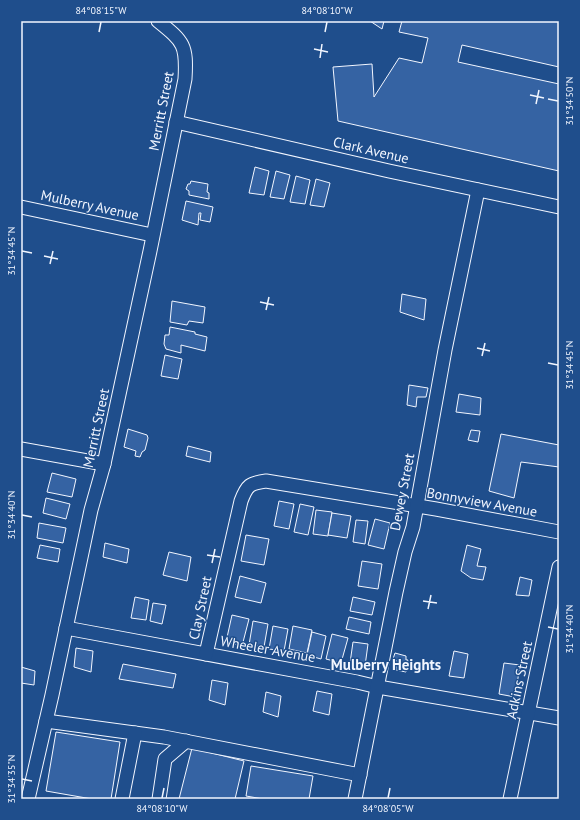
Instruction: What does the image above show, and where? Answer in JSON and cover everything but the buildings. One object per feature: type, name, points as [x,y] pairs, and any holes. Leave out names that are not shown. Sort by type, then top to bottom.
[{"type":"street","name":"Merritt Street","points":[[28,799],[92,510],[104,464],[185,79],[186,62],[184,47],[176,35],[158,21]]},
{"type":"street","name":"Clark Avenue","points":[[176,122],[559,207]]},
{"type":"street","name":"Dewey Street","points":[[355,799],[400,572],[413,527],[445,350],[478,190]]},
{"type":"street","name":"Mulberry Avenue","points":[[21,206],[152,235]]},
{"type":"street","points":[[21,449],[104,464]]},
{"type":"street","name":"Bonnyview Avenue","points":[[257,482],[266,481],[417,506],[559,532]]},
{"type":"street","name":"Clay Street","points":[[206,654],[241,500],[245,489],[253,482],[257,482]]},
{"type":"street","name":"Adkins Street","points":[[510,799],[559,567]]},
{"type":"street","name":"Wheeler Avenue","points":[[66,628],[378,687],[559,718]]},
{"type":"street","points":[[46,721],[186,741],[360,775]]},
{"type":"street","points":[[122,799],[135,733]]},
{"type":"street","points":[[159,799],[165,759],[186,741]]},
{"type":"district","name":"Mulberry Heights","points":[[386,665]]}]
